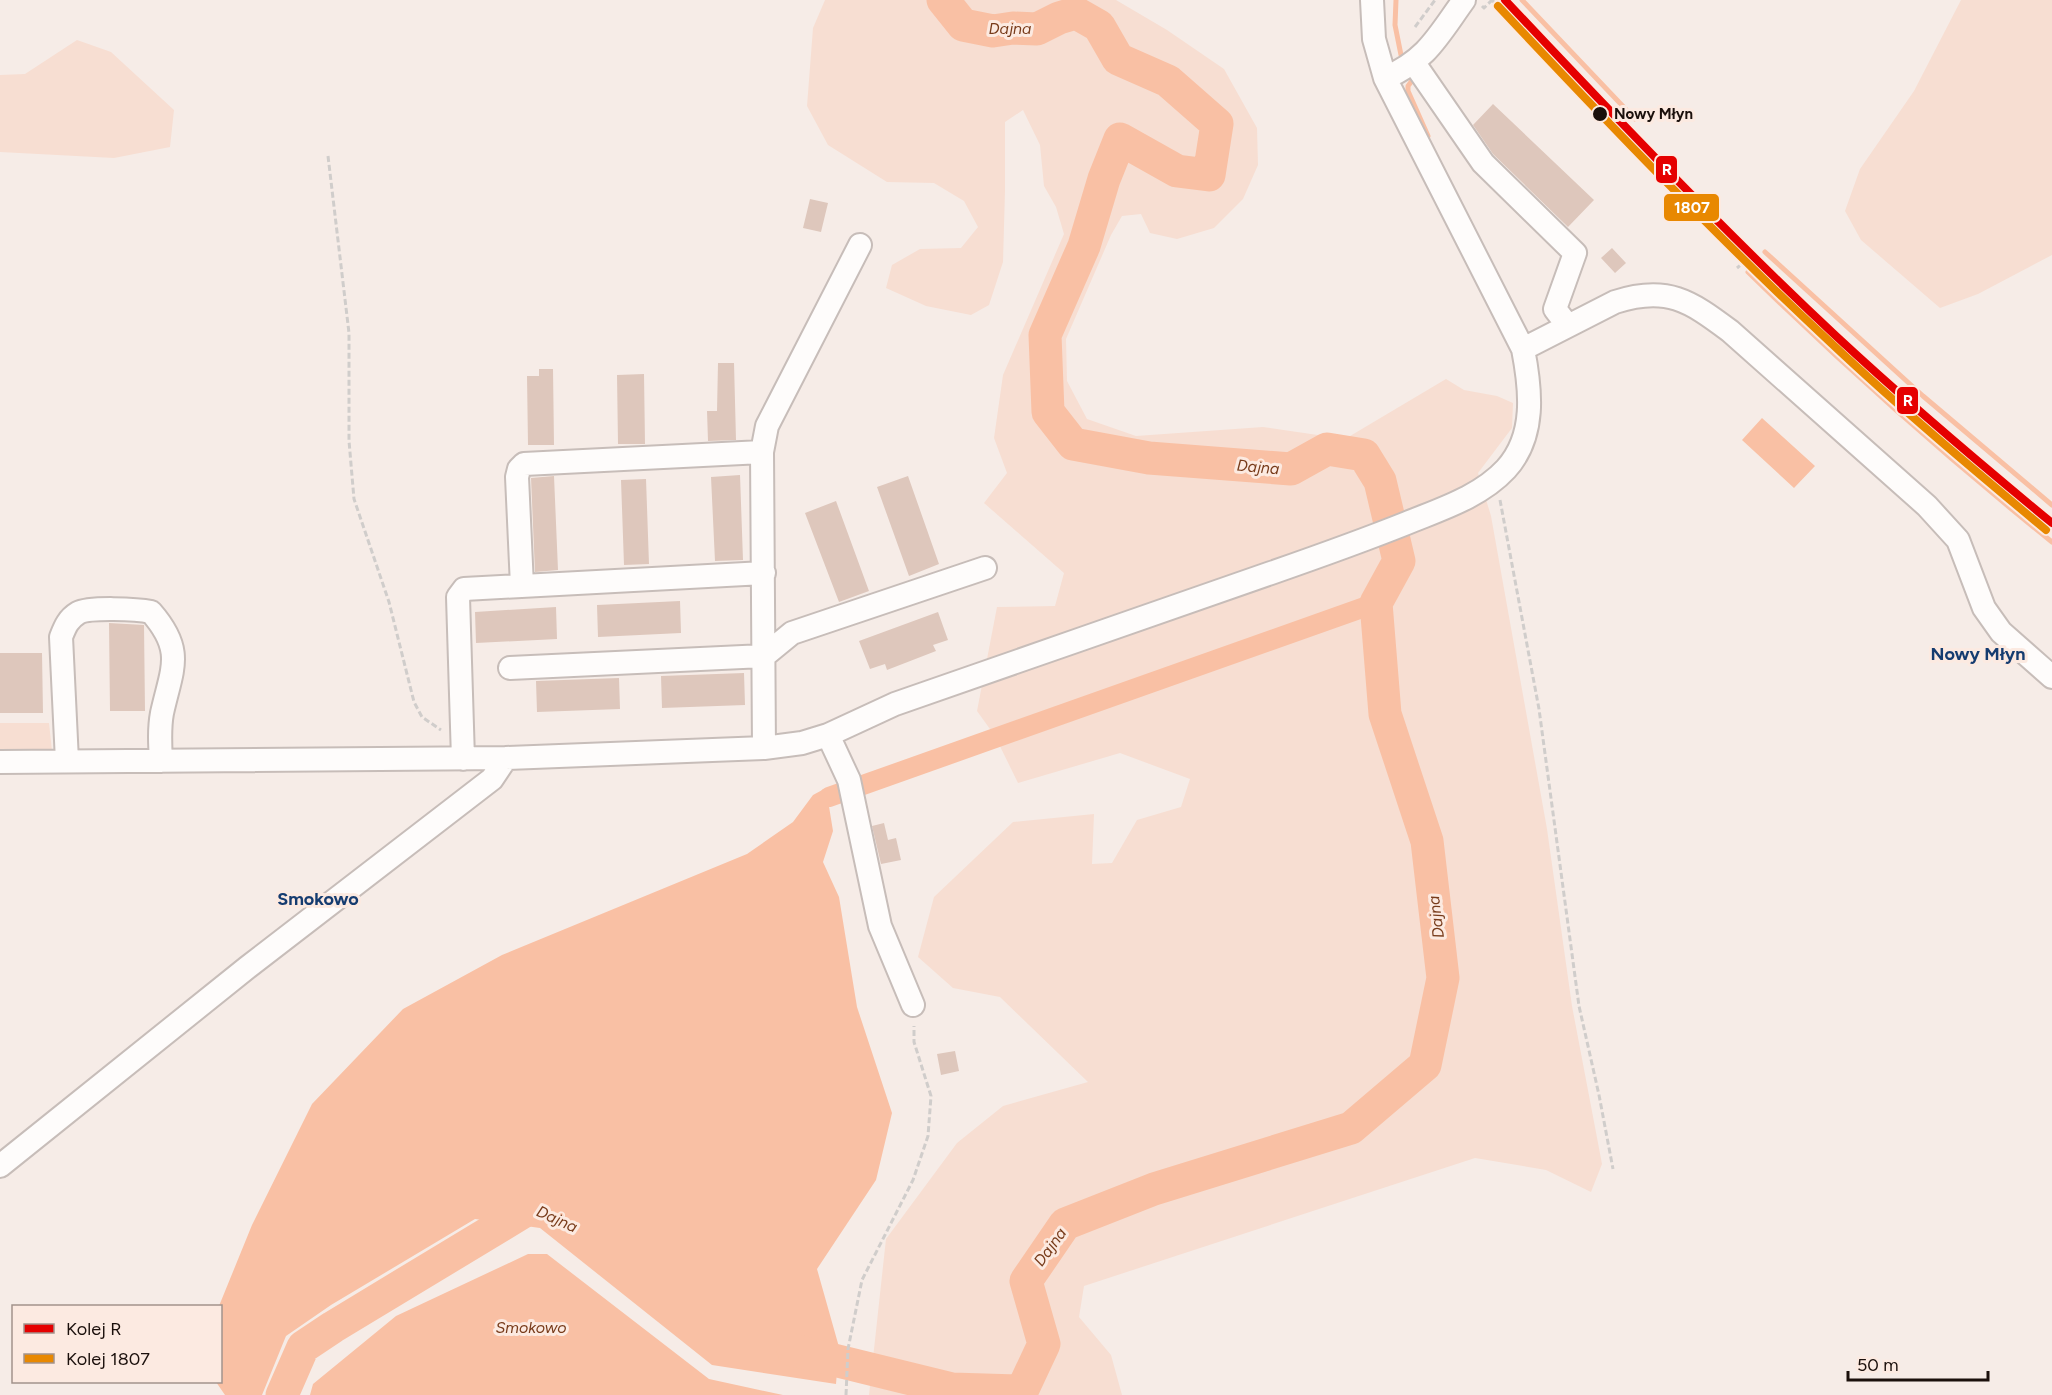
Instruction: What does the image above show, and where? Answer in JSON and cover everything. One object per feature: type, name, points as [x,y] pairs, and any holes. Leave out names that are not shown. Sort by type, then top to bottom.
[{"type":"street","points":[[0,762],[161,761],[462,748],[506,758],[764,748],[802,743],[828,735],[895,704],[1352,545],[1483,489],[1506,469],[1518,453],[1524,438],[1530,411],[1530,382],[1523,349],[1385,78],[1374,39],[1372,0]]},
{"type":"street","points":[[1385,78],[1414,63],[1472,3]]},
{"type":"street","points":[[1414,63],[1483,163],[1575,253],[1555,309],[1568,326]]},
{"type":"street","points":[[764,748],[762,452],[768,426],[860,245]]},
{"type":"street","points":[[1523,349],[1615,302],[1650,294],[1680,299],[1715,319],[1927,506],[1958,540],[1984,608],[2001,632],[2052,677]]},
{"type":"street","points":[[522,586],[517,477],[519,469],[524,464],[762,452]]},
{"type":"street","points":[[510,668],[764,656],[792,633],[986,568]]},
{"type":"street","points":[[462,748],[458,597],[464,589],[764,573]]},
{"type":"street","points":[[68,761],[61,637],[68,621],[80,612],[136,609],[151,612],[161,623],[170,639],[174,654],[171,682],[162,714],[161,761]]},
{"type":"street","points":[[828,735],[849,780],[880,926],[913,1005]]},
{"type":"street","points":[[0,1166],[248,967],[492,779],[506,758]]},
{"type":"path","points":[[1415,27],[1435,0]]},
{"type":"path","points":[[1472,3],[1484,8],[1492,0],[1744,262],[1737,268]]},
{"type":"path","points":[[328,156],[349,333],[349,441],[354,499],[389,602],[414,702],[422,717],[462,748]]},
{"type":"path","points":[[1494,479],[1503,513],[1539,709],[1579,1006],[1613,1169]]},
{"type":"path","points":[[846,1395],[848,1349],[862,1280],[913,1180],[928,1136],[931,1095],[914,1042],[913,1005]]},
{"type":"shaded area","points":[[825,0],[1116,0],[1167,30],[1224,69],[1257,128],[1258,165],[1243,199],[1214,228],[1177,239],[1150,233],[1141,214],[1122,216],[1111,235],[1066,339],[1067,381],[1087,419],[1136,436],[1263,427],[1345,439],[1446,379],[1464,390],[1497,396],[1513,403],[1512,428],[1478,473],[1491,516],[1547,829],[1572,1006],[1602,1164],[1591,1192],[1546,1170],[1475,1158],[1084,1286],[1079,1317],[1111,1355],[1122,1395],[869,1395],[886,1239],[957,1143],[1003,1106],[1088,1082],[1000,997],[953,988],[918,957],[934,897],[1013,822],[1094,814],[1092,864],[1112,863],[1137,820],[1181,807],[1190,779],[1120,753],[1018,783],[995,736],[977,711],[997,607],[1055,606],[1064,573],[984,503],[1007,473],[994,438],[1003,375],[1064,234],[1056,207],[1044,186],[1040,145],[1023,110],[1005,122],[1003,262],[989,305],[971,315],[926,306],[886,288],[892,265],[920,249],[961,248],[978,227],[964,201],[934,183],[887,182],[828,145],[807,106],[813,28]]},
{"type":"shaded area","points":[[1961,0],[2052,0],[2052,255],[1978,294],[1940,308],[1861,240],[1845,211],[1860,169],[1914,91]]},
{"type":"shaded area","points":[[77,40],[111,52],[174,110],[170,147],[114,158],[0,152],[0,75],[25,74]]},
{"type":"shaded area","points":[[0,723],[49,723],[52,751],[0,751]]},
{"type":"water","points":[[1762,418],[1815,466],[1794,488],[1742,440]]},
{"type":"water","points":[[826,788],[833,831],[823,862],[839,897],[857,1007],[892,1113],[876,1180],[817,1269],[839,1347],[836,1384],[712,1365],[540,1228],[475,1219],[331,1305],[286,1336],[262,1395],[225,1395],[217,1383],[222,1383],[222,1305],[219,1305],[252,1225],[312,1104],[403,1009],[502,955],[747,854],[793,822],[813,795]]},
{"type":"water","name":"Smokowo","points":[[528,1254],[547,1254],[709,1379],[783,1395],[310,1395],[313,1384],[396,1316]]},
{"type":"building","points":[[1493,104],[1594,200],[1568,227],[1493,154],[1473,125]]},
{"type":"building","points":[[810,199],[828,203],[821,232],[803,228]]},
{"type":"building","points":[[1612,248],[1626,263],[1615,273],[1601,258]]},
{"type":"building","points":[[718,363],[734,363],[736,440],[708,441],[707,411],[717,411]]},
{"type":"building","points":[[539,369],[553,369],[554,445],[528,445],[527,376],[539,376]]},
{"type":"building","points":[[644,374],[645,444],[618,444],[617,375]]},
{"type":"building","points":[[740,475],[743,560],[715,561],[711,477]]},
{"type":"building","points":[[554,476],[558,570],[535,572],[531,478]]},
{"type":"building","points":[[908,476],[939,564],[909,576],[877,487]]},
{"type":"building","points":[[646,479],[649,564],[624,565],[621,480]]},
{"type":"building","points":[[836,501],[869,591],[839,602],[805,513]]},
{"type":"building","points":[[680,601],[681,633],[598,637],[597,605]]},
{"type":"building","points":[[556,607],[557,639],[476,643],[475,612]]},
{"type":"building","points":[[938,612],[948,640],[933,645],[936,651],[887,670],[885,664],[870,669],[859,641]]},
{"type":"building","points":[[109,623],[144,625],[145,711],[110,711]]},
{"type":"building","points":[[0,653],[42,653],[43,713],[0,713]]},
{"type":"building","points":[[744,673],[745,705],[662,708],[661,676]]},
{"type":"building","points":[[619,678],[620,709],[537,712],[536,681]]},
{"type":"building","points":[[884,823],[888,840],[896,838],[901,860],[881,864],[872,826]]},
{"type":"building","points":[[955,1051],[959,1071],[941,1075],[937,1054]]},
{"type":"waterway","name":"Dajna","points":[[793,1350],[952,1389],[1022,1391],[1044,1344],[1026,1281],[1065,1224],[1154,1189],[1351,1128],[1425,1065],[1443,978],[1427,841],[1385,714],[1376,603],[1399,561],[1380,481],[1364,455],[1327,449],[1291,469],[1149,458],[1073,444],[1048,412],[1045,335],[1084,246],[1104,179],[1120,139],[1177,171],[1209,175],[1217,124],[1168,81],[1118,59],[1099,26],[1076,13],[1059,18],[1037,29],[1013,28],[993,31],[963,25],[943,0]]},
{"type":"waterway","points":[[1396,0],[1395,25],[1401,55]]},
{"type":"waterway","points":[[1522,0],[1635,119]]},
{"type":"waterway","points":[[1411,82],[1408,91],[1428,136]]},
{"type":"waterway","points":[[1765,252],[1923,396],[2052,505]]},
{"type":"waterway","points":[[1748,272],[1897,411],[2052,542]]},
{"type":"waterway","points":[[829,797],[1376,603]]},
{"type":"waterway","name":"Dajna","points":[[282,1395],[303,1347],[533,1206],[544,1211]]},
{"type":"rail line","name":"R","points":[[1505,0],[1668,171],[1793,295],[1916,408],[2052,523]]},
{"type":"rail line","name":"1807","points":[[1498,6],[1661,177],[1787,302],[1856,367],[2046,530]]},
{"type":"place","name":"Nowy Młyn","points":[[1600,114]]},
{"type":"district","name":"Nowy Młyn","points":[[1978,654]]},
{"type":"district","name":"Smokowo","points":[[318,899]]}]
